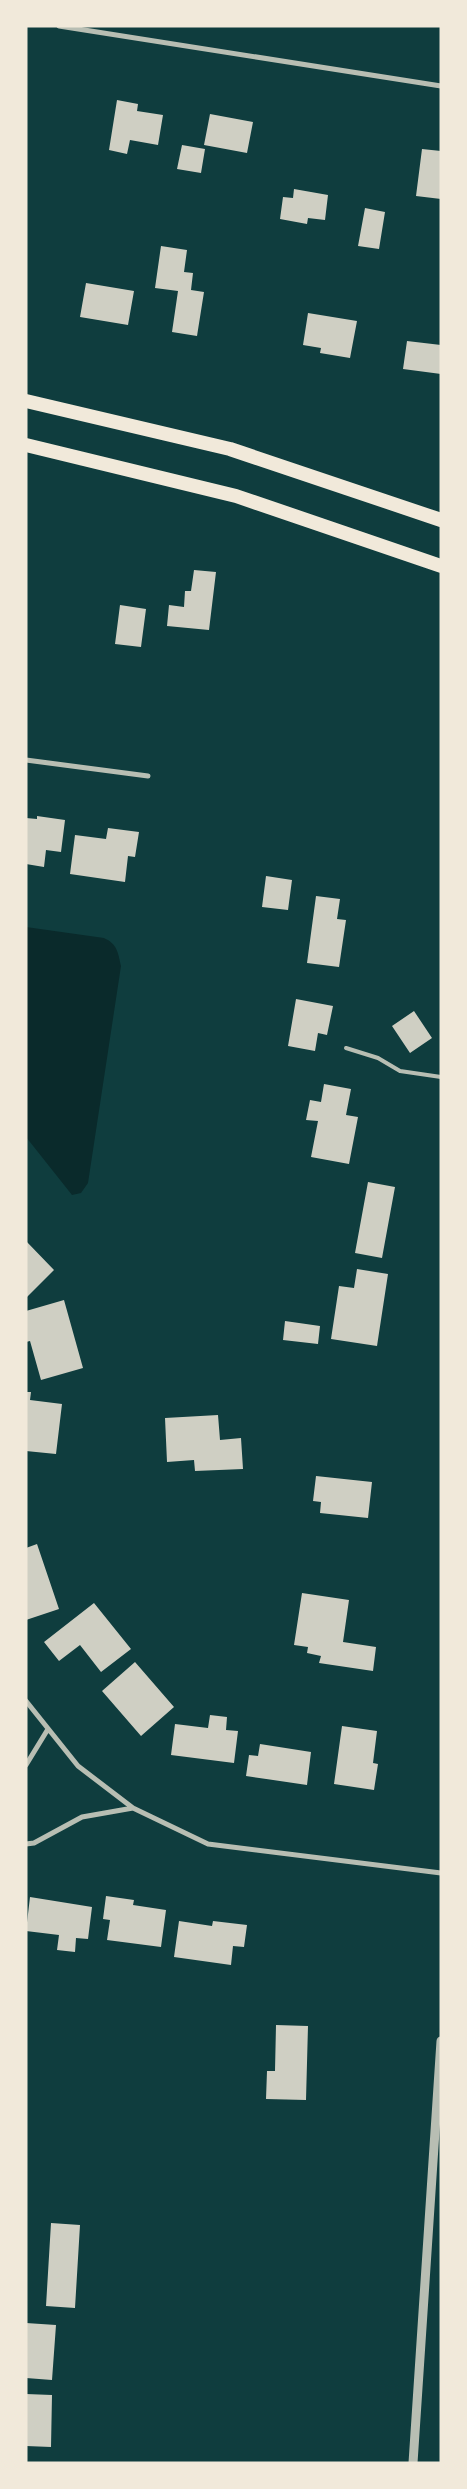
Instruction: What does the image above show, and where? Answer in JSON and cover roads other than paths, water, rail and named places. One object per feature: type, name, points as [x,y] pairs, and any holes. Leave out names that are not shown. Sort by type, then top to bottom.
[{"type":"highway","points":[[26,401],[230,448],[441,520]]},
{"type":"highway","points":[[26,445],[236,496],[441,566]]},
{"type":"street","points":[[58,26],[441,86]]},
{"type":"street","points":[[26,760],[148,776]]},
{"type":"street","points":[[26,1701],[78,1766],[133,1808],[208,1844],[441,1873]]},
{"type":"street","points":[[26,1765],[48,1729]]},
{"type":"street","points":[[26,1844],[34,1843],[82,1817],[133,1808]]},
{"type":"street","points":[[413,2463],[441,2041]]},
{"type":"lane","points":[[346,1048],[378,1058],[400,1071],[441,1077]]},
{"type":"water","points":[[26,927],[104,938],[112,943],[116,949],[121,966],[88,1183],[81,1193],[72,1195],[26,1137]]}]
